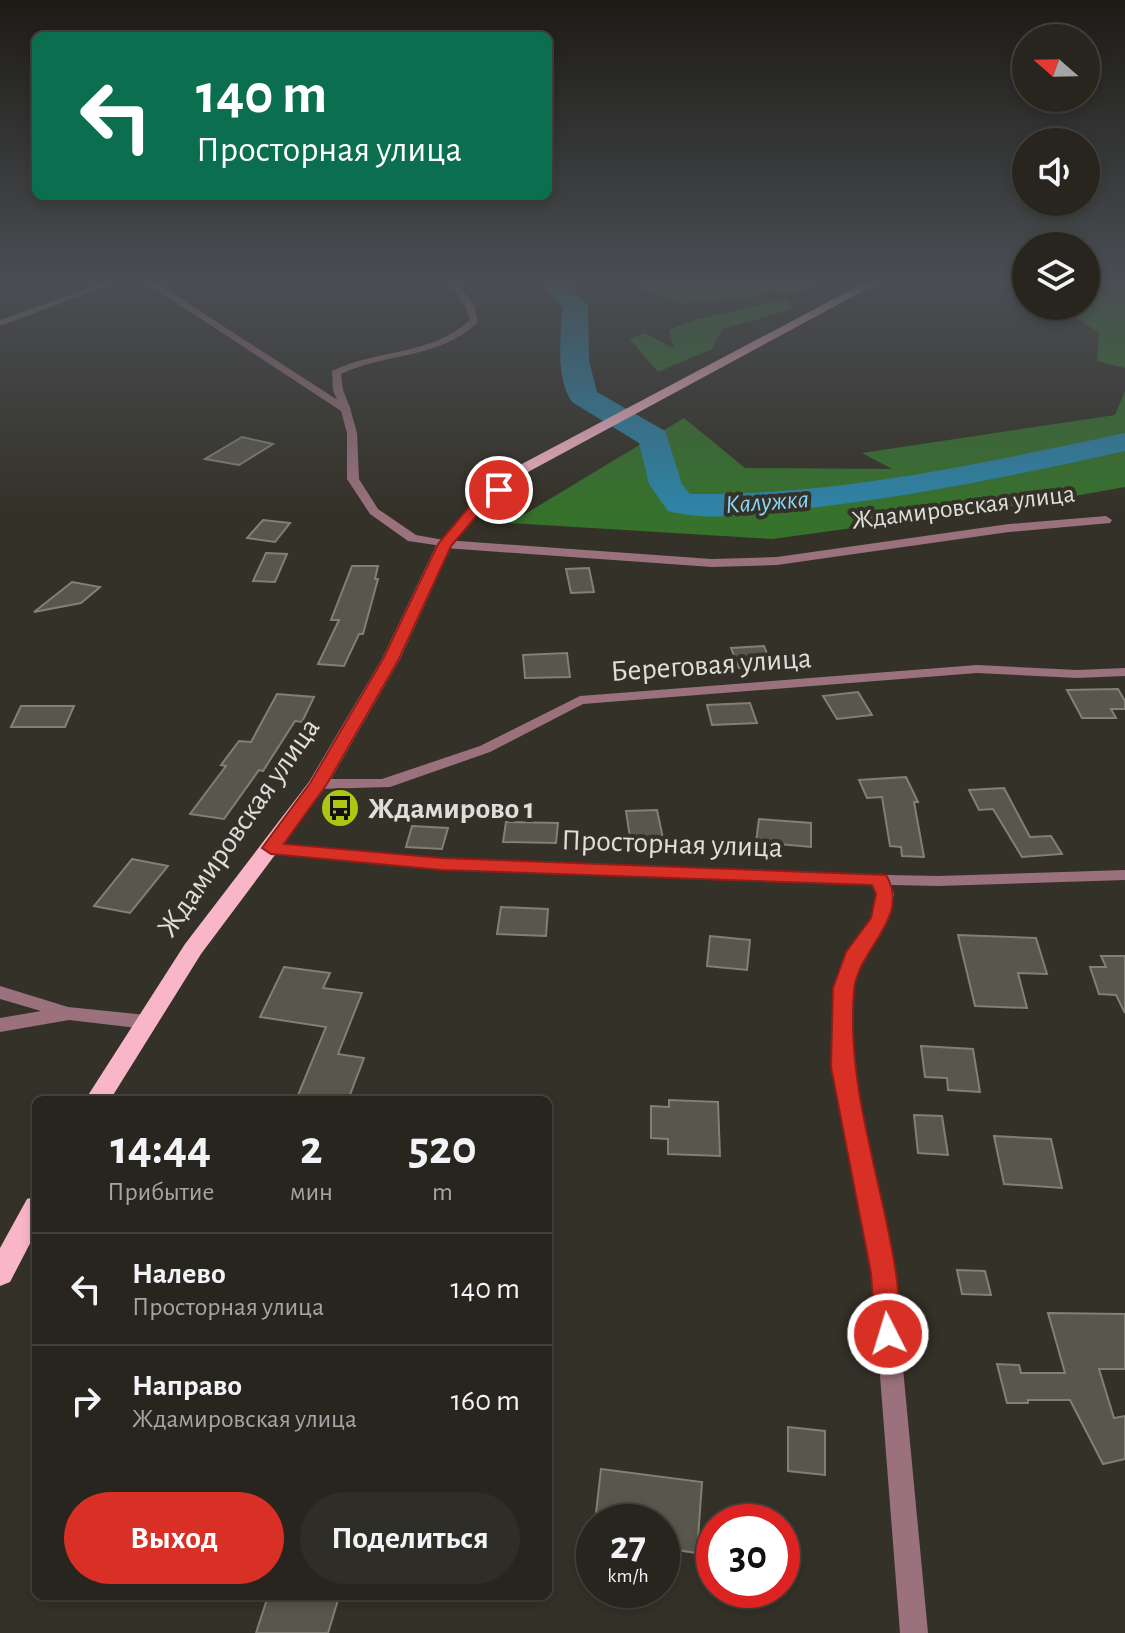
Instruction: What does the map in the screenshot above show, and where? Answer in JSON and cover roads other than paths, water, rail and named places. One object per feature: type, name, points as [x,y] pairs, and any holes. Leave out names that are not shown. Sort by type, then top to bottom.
[{"type":"main road","name":"Ждамировская улица","points":[[100,1096],[193,949],[318,784],[391,659],[445,544],[474,510],[523,469],[727,360]]},
{"type":"main road","points":[[0,1274],[32,1214]]},
{"type":"street","points":[[269,360],[346,410]]},
{"type":"street","points":[[369,360],[351,364],[336,373],[338,390],[352,433],[353,479],[374,511],[412,538],[445,544]]},
{"type":"street","name":"Ждамировская улица","points":[[445,544],[712,563],[777,561],[1009,528],[1106,520]]},
{"type":"street","name":"Береговая улица","points":[[318,784],[384,784],[485,749],[580,700],[977,669],[1077,674],[1125,672]]},
{"type":"street","name":"Просторная улица","points":[[271,848],[442,864],[880,879],[1125,875]]},
{"type":"street","points":[[880,879],[885,894],[880,919],[856,952],[843,988],[842,1067],[883,1273],[914,1633]]},
{"type":"street","points":[[0,992],[69,1013],[146,1022]]},
{"type":"street","points":[[0,1025],[69,1013]]},
{"type":"waterway","name":"Калужка","points":[[575,360],[583,396],[654,438],[666,484],[680,504],[749,505],[830,496],[1011,467],[1125,442]]},
{"type":"place","name":"Ждамирово 1","points":[[340,808]]}]
